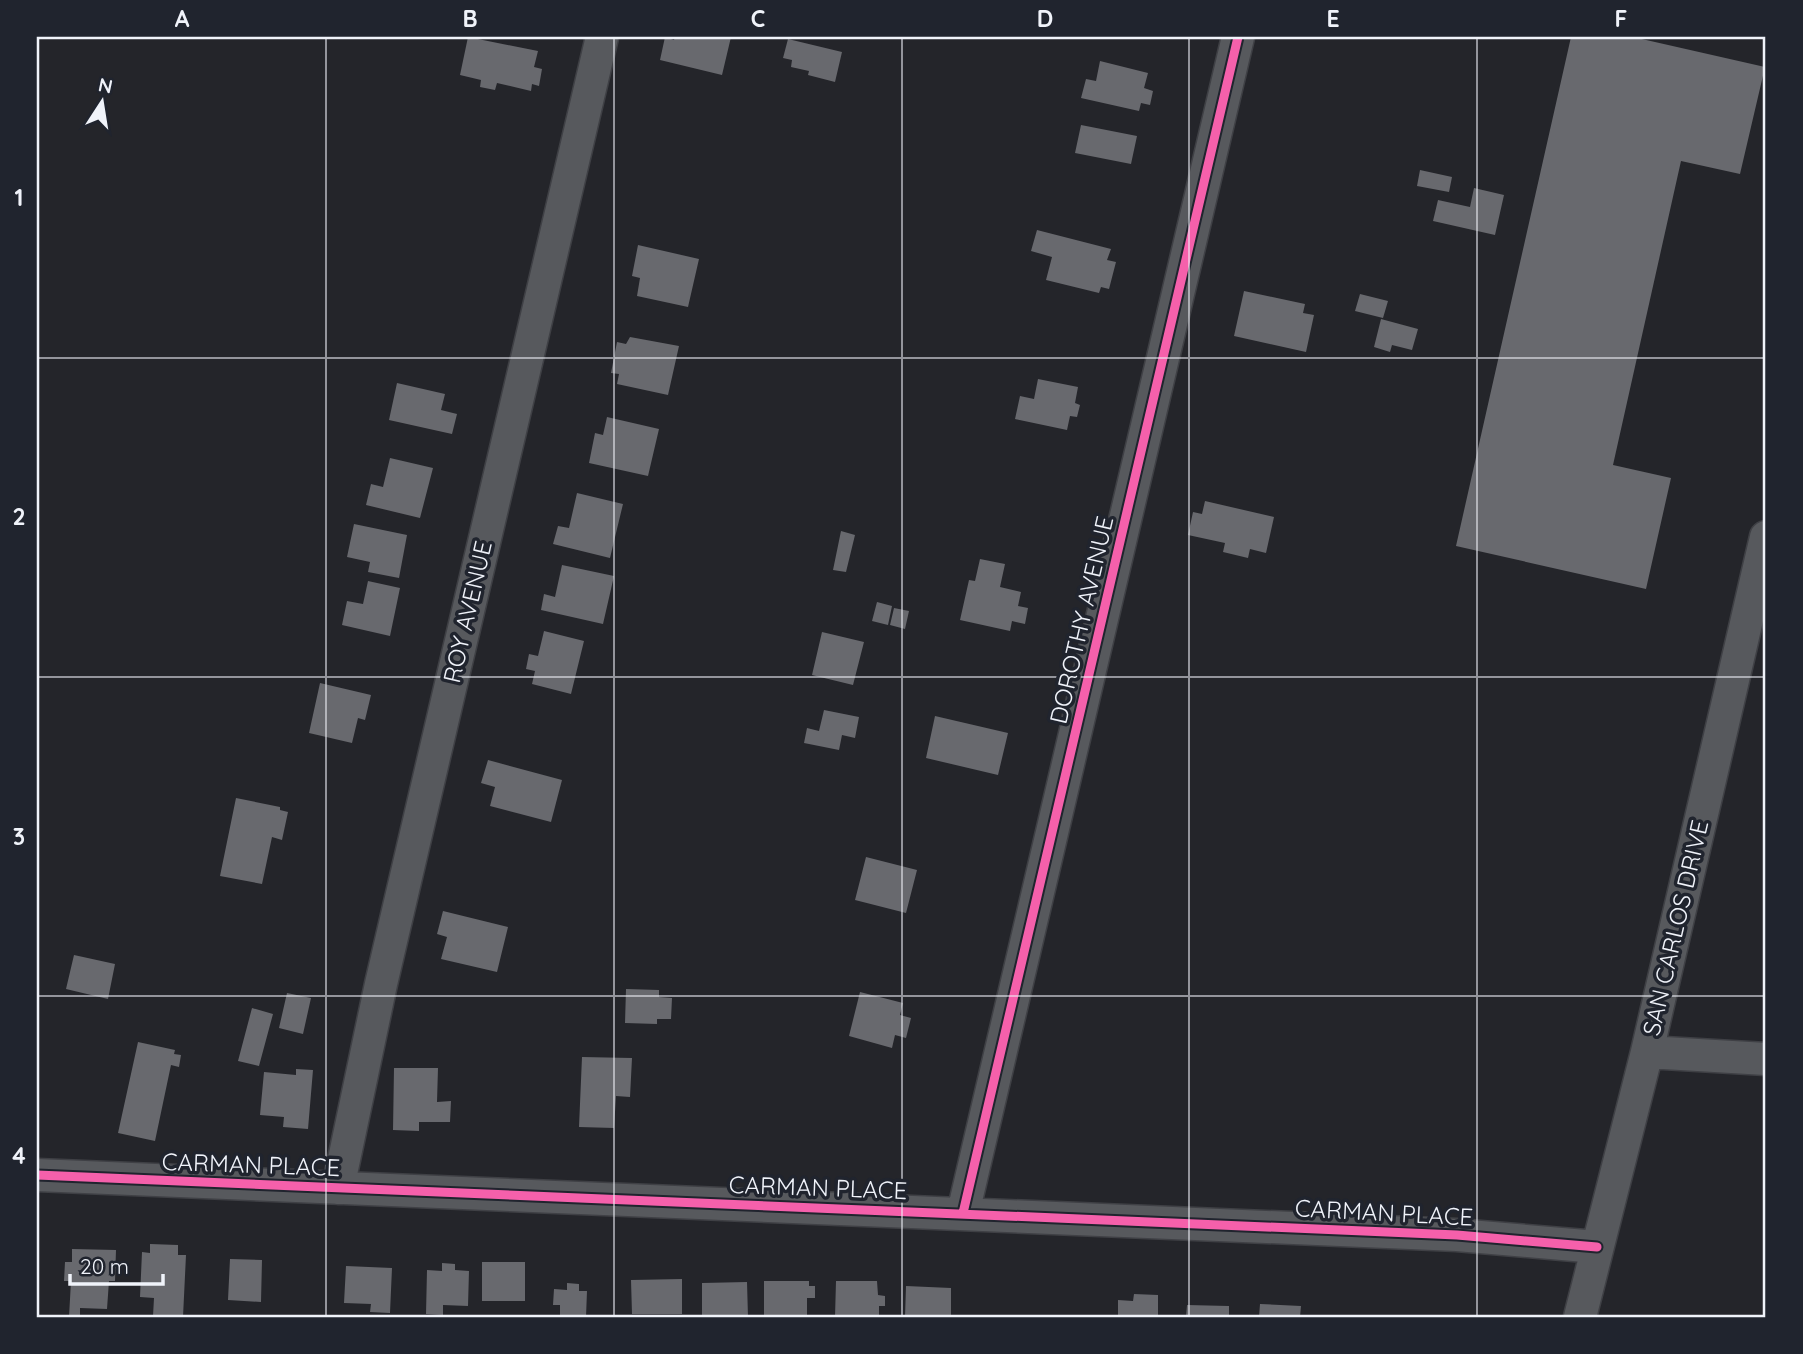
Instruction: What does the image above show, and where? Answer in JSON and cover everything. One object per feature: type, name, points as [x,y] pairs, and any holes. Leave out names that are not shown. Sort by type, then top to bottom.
[{"type":"street","name":"ROY AVENUE","points":[[338,1188],[381,984],[603,37]]},
{"type":"street","name":"DOROTHY AVENUE","points":[[963,1213],[1238,37]]},
{"type":"street","name":"SAN CARLOS DRIVE","points":[[1580,1317],[1647,1052],[1766,537]]},
{"type":"street","points":[[1647,1052],[1766,1059]]},
{"type":"street","name":"CARMAN PLACE","points":[[37,1175],[1457,1235],[1597,1247]]},
{"type":"building","points":[[468,37],[538,51],[534,67],[542,69],[539,86],[532,84],[531,91],[497,83],[495,90],[480,87],[481,80],[460,75]]},
{"type":"building","points":[[665,37],[674,40],[675,37],[731,37],[722,75],[660,60]]},
{"type":"building","points":[[1571,37],[1633,37],[1765,67],[1740,174],[1681,161],[1613,465],[1671,478],[1646,589],[1456,546]]},
{"type":"building","points":[[788,39],[842,52],[835,82],[791,67],[792,60],[783,58]]},
{"type":"building","points":[[1100,61],[1148,73],[1144,88],[1153,91],[1150,105],[1141,103],[1139,111],[1081,98],[1086,79],[1096,81]]},
{"type":"building","points":[[1081,125],[1137,136],[1131,164],[1075,153]]},
{"type":"building","points":[[1420,170],[1452,177],[1449,192],[1417,186]]},
{"type":"building","points":[[1474,188],[1504,195],[1495,235],[1433,221],[1438,200],[1470,207]]},
{"type":"building","points":[[1037,230],[1111,249],[1107,260],[1116,262],[1109,289],[1101,287],[1099,293],[1046,280],[1052,257],[1031,251]]},
{"type":"building","points":[[638,245],[699,259],[688,307],[637,296],[640,278],[632,276]]},
{"type":"building","points":[[1244,291],[1305,304],[1303,313],[1314,315],[1306,352],[1234,336]]},
{"type":"building","points":[[1360,294],[1388,301],[1383,318],[1355,311]]},
{"type":"building","points":[[1381,319],[1418,329],[1412,350],[1392,345],[1390,352],[1374,347]]},
{"type":"building","points":[[630,337],[679,346],[668,395],[617,384],[619,374],[611,373],[617,342],[626,344]]},
{"type":"building","points":[[1038,379],[1078,387],[1075,403],[1080,405],[1077,417],[1070,416],[1067,430],[1015,419],[1020,396],[1034,399]]},
{"type":"building","points":[[397,383],[445,394],[441,410],[457,414],[452,434],[389,420]]},
{"type":"building","points":[[607,417],[659,429],[648,476],[589,463],[595,433],[603,435]]},
{"type":"building","points":[[390,458],[433,468],[420,518],[366,505],[371,484],[383,487]]},
{"type":"building","points":[[577,493],[623,504],[610,558],[553,544],[558,526],[569,528]]},
{"type":"building","points":[[1205,501],[1274,517],[1266,553],[1250,549],[1248,558],[1223,552],[1225,543],[1188,535],[1193,512],[1202,514]]},
{"type":"building","points":[[354,524],[407,535],[399,578],[368,572],[370,562],[347,557]]},
{"type":"building","points":[[841,531],[855,535],[846,572],[833,570]]},
{"type":"building","points":[[980,559],[1005,564],[1000,587],[1021,592],[1018,606],[1028,608],[1025,624],[1012,621],[1010,631],[960,620],[969,580],[975,581]]},
{"type":"building","points":[[562,565],[614,576],[603,624],[541,610],[544,594],[555,597]]},
{"type":"building","points":[[368,581],[400,588],[390,636],[342,625],[347,601],[363,604]]},
{"type":"building","points":[[877,602],[892,606],[888,625],[872,621]]},
{"type":"building","points":[[894,608],[909,611],[905,629],[890,625]]},
{"type":"building","points":[[544,631],[584,641],[571,694],[532,684],[535,671],[526,669],[529,654],[538,656]]},
{"type":"building","points":[[822,632],[864,642],[853,685],[812,675]]},
{"type":"building","points":[[320,683],[371,695],[365,720],[358,718],[352,743],[309,733]]},
{"type":"building","points":[[824,710],[859,717],[855,738],[842,735],[839,750],[804,743],[807,728],[819,731]]},
{"type":"building","points":[[935,716],[1008,733],[998,775],[926,758]]},
{"type":"building","points":[[488,760],[562,780],[551,822],[490,806],[495,787],[481,783]]},
{"type":"building","points":[[236,798],[280,807],[280,810],[288,812],[282,840],[272,837],[262,884],[220,876]]},
{"type":"building","points":[[866,857],[917,870],[906,913],[855,900]]},
{"type":"building","points":[[443,911],[508,927],[497,972],[441,959],[447,937],[437,934]]},
{"type":"building","points":[[74,955],[115,964],[108,999],[66,989]]},
{"type":"building","points":[[626,989],[659,990],[659,997],[672,998],[671,1019],[657,1019],[657,1024],[625,1023]]},
{"type":"building","points":[[860,992],[903,1003],[900,1015],[911,1018],[906,1038],[895,1035],[892,1048],[849,1036]]},
{"type":"building","points":[[287,993],[311,998],[303,1034],[279,1028]]},
{"type":"building","points":[[252,1008],[273,1014],[259,1066],[238,1061]]},
{"type":"building","points":[[138,1042],[175,1050],[174,1054],[181,1055],[179,1067],[171,1065],[155,1141],[118,1133]]},
{"type":"building","points":[[582,1057],[632,1058],[630,1097],[616,1096],[614,1128],[579,1127]]},
{"type":"building","points":[[394,1068],[438,1068],[437,1102],[451,1101],[450,1122],[419,1122],[419,1131],[393,1130]]},
{"type":"building","points":[[296,1069],[313,1070],[308,1129],[283,1127],[284,1117],[260,1115],[264,1072],[296,1075]]},
{"type":"building","points":[[150,1244],[178,1245],[178,1255],[186,1255],[183,1317],[153,1316],[154,1298],[140,1297],[142,1252],[150,1253]]},
{"type":"building","points":[[72,1249],[116,1250],[115,1281],[109,1281],[107,1309],[80,1308],[80,1317],[69,1317],[71,1281],[64,1281],[65,1262],[72,1262]]},
{"type":"building","points":[[230,1259],[262,1260],[261,1302],[228,1300]]},
{"type":"building","points":[[482,1262],[525,1262],[525,1301],[482,1301]]},
{"type":"building","points":[[442,1263],[455,1264],[455,1270],[469,1271],[468,1306],[443,1305],[443,1315],[426,1314],[427,1270],[442,1271]]},
{"type":"building","points":[[346,1266],[392,1268],[390,1313],[370,1312],[371,1304],[344,1303]]},
{"type":"building","points":[[682,1279],[682,1314],[632,1314],[631,1280]]},
{"type":"building","points":[[764,1281],[809,1281],[809,1286],[815,1286],[815,1298],[807,1298],[807,1317],[764,1317]]},
{"type":"building","points":[[836,1281],[877,1281],[878,1295],[885,1296],[885,1306],[879,1306],[879,1317],[835,1317]]},
{"type":"building","points":[[747,1282],[748,1317],[702,1317],[702,1283]]},
{"type":"building","points":[[567,1283],[579,1284],[579,1291],[587,1291],[586,1317],[560,1317],[560,1305],[553,1305],[554,1289],[567,1290]]},
{"type":"building","points":[[906,1286],[951,1288],[951,1317],[905,1317]]},
{"type":"building","points":[[1134,1294],[1158,1295],[1158,1317],[1118,1317],[1118,1300],[1133,1301]]},
{"type":"building","points":[[1260,1304],[1301,1306],[1300,1317],[1259,1317]]},
{"type":"building","points":[[1187,1305],[1229,1306],[1229,1317],[1186,1317]]},
{"type":"cycle path","points":[[963,1213],[1238,37]]},
{"type":"cycle path","points":[[37,1175],[1457,1235],[1597,1247]]}]
